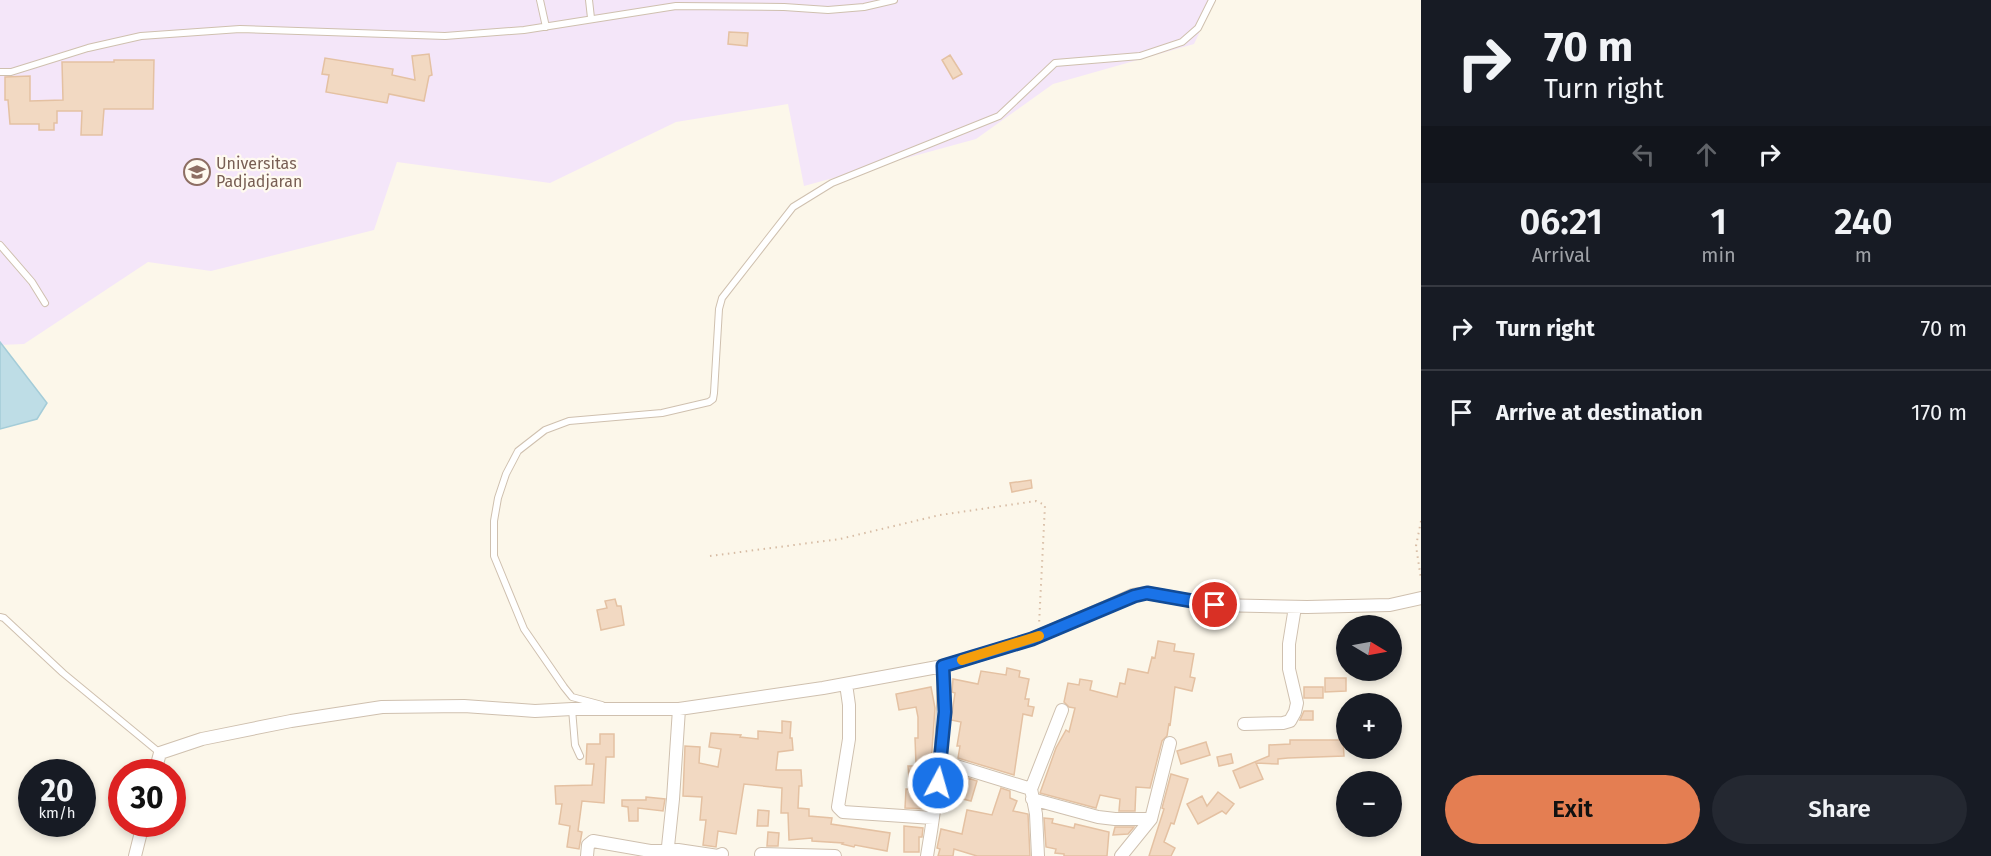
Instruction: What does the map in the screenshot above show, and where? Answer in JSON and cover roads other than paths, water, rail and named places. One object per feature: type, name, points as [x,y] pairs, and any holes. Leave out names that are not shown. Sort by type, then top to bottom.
[{"type":"street","points":[[158,759],[160,753],[202,739],[280,723],[382,708],[464,706],[535,711],[679,709],[846,684],[943,666],[1039,636],[1113,604],[1147,593],[1215,605],[1295,607],[1390,605],[1421,598]]},
{"type":"street","points":[[1244,724],[1283,723],[1290,721],[1295,712],[1297,703],[1289,669],[1289,644],[1295,607]]},
{"type":"street","points":[[927,856],[945,712],[943,666]]},
{"type":"street","points":[[846,684],[849,705],[849,739],[838,807],[843,812],[933,818]]},
{"type":"street","points":[[667,854],[679,709]]},
{"type":"street","points":[[1038,856],[1036,814],[1032,794],[1062,710]]},
{"type":"street","points":[[1122,856],[1151,819],[1170,743]]},
{"type":"street","points":[[940,762],[1098,817],[1151,819]]},
{"type":"street","points":[[135,856],[140,837]]},
{"type":"street","points":[[587,856],[588,845],[593,841],[667,854],[678,850],[718,856],[722,854]]},
{"type":"street","points":[[761,854],[835,856]]},
{"type":"lane","points":[[540,0],[546,27]]},
{"type":"lane","points":[[589,0],[591,18]]},
{"type":"lane","points":[[0,72],[11,72],[88,48],[141,36],[240,29],[445,36],[546,27],[676,6],[784,7],[828,10],[864,7],[894,0]]},
{"type":"lane","points":[[630,710],[607,707],[572,697],[525,628],[494,556],[494,521],[498,498],[506,474],[518,451],[544,430],[569,422],[662,413],[709,402],[713,399],[714,393],[719,309],[722,298],[793,207],[832,183],[999,116],[1055,63],[1140,56],[1182,42],[1198,28],[1212,0]]},
{"type":"lane","points":[[0,245],[32,282],[45,303]]},
{"type":"lane","points":[[0,617],[4,618],[63,674],[160,753]]},
{"type":"lane","points":[[572,709],[575,745],[580,756]]},
{"type":"water","points":[[0,342],[47,403],[37,419],[0,429]]},
{"type":"place","name":"Universitas Padjadjaran","points":[[197,172]]}]
